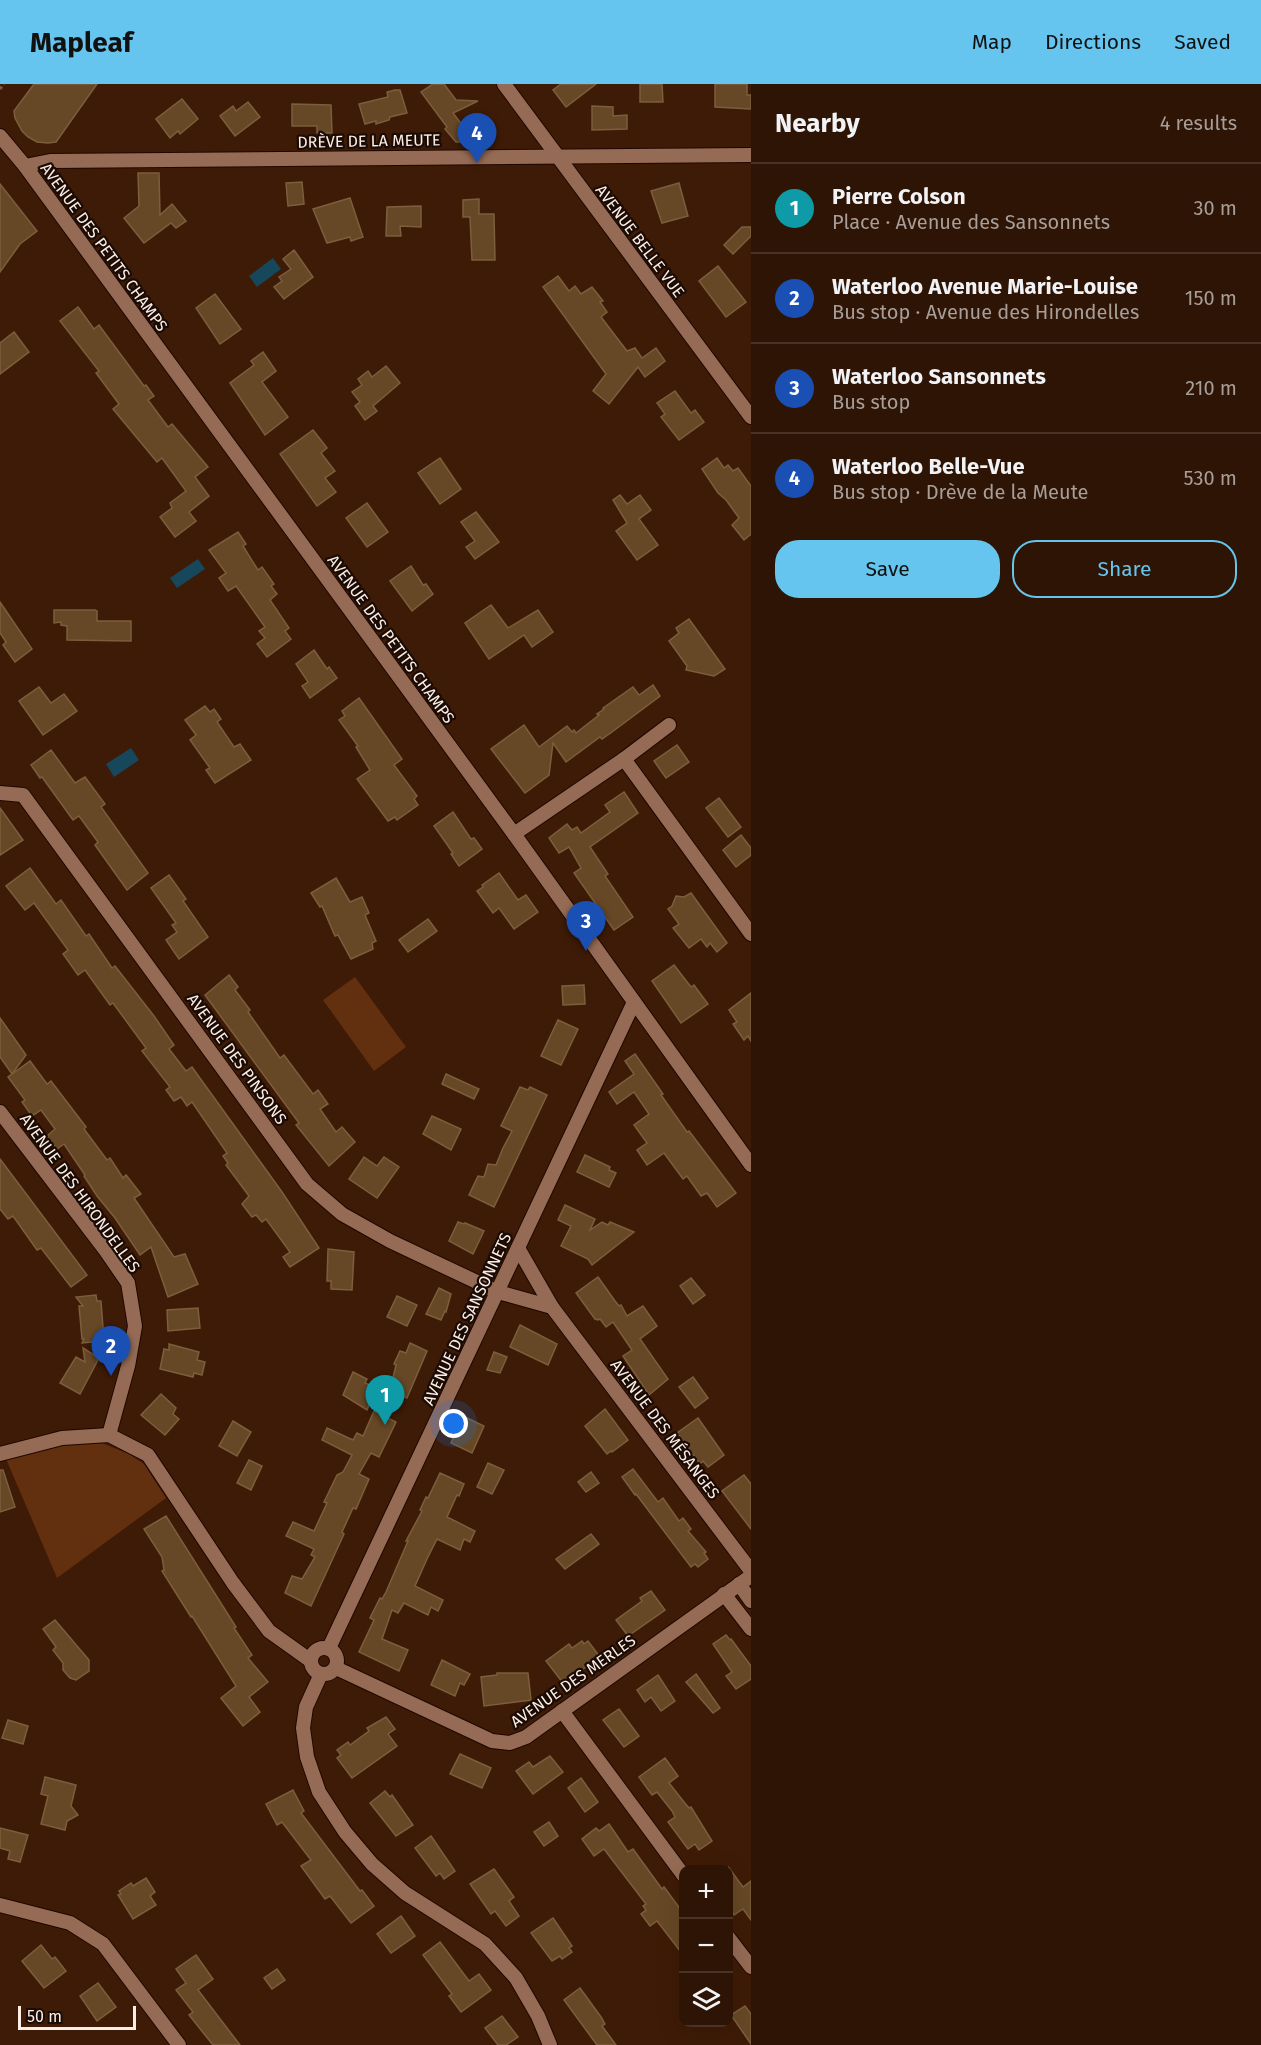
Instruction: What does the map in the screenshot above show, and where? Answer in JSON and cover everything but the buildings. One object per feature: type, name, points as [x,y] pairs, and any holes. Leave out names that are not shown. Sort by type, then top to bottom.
[{"type":"street","name":"AVENUE BELLE VUE","points":[[504,84],[751,417]]},
{"type":"street","name":"AVENUE DES PETITS CHAMPS","points":[[0,136],[25,166],[514,834],[751,1165]]},
{"type":"street","name":"DRÈVE DE LA MEUTE","points":[[25,166],[51,161],[751,155]]},
{"type":"street","points":[[514,834],[624,759],[669,725]]},
{"type":"street","points":[[624,759],[751,934]]},
{"type":"street","name":"AVENUE DES PINSONS","points":[[0,793],[23,795],[307,1184],[342,1214],[390,1241],[498,1292]]},
{"type":"street","name":"AVENUE DES SANSONNETS","points":[[329,1648],[634,1002]]},
{"type":"street","name":"AVENUE DES HIRONDELLES","points":[[0,1112],[128,1283],[135,1326],[128,1366],[109,1435]]},
{"type":"street","name":"AVENUE DES MÉSANGES","points":[[518,1248],[552,1306],[751,1570]]},
{"type":"street","points":[[498,1292],[552,1306]]},
{"type":"street","points":[[0,1454],[62,1438],[109,1435],[148,1455],[233,1583],[269,1631],[311,1661],[314,1669],[321,1674],[330,1673],[336,1668],[337,1663],[336,1654],[329,1648],[317,1650],[311,1661]]},
{"type":"street","name":"AVENUE DES MERLES","points":[[336,1668],[492,1741],[510,1743],[526,1737],[751,1576]]},
{"type":"street","points":[[739,1584],[751,1601]]},
{"type":"street","points":[[724,1594],[751,1629]]},
{"type":"street","points":[[321,1674],[306,1707],[303,1728],[307,1757],[319,1792],[345,1832],[372,1864],[405,1893],[485,1944],[516,1978],[538,2016],[550,2045]]},
{"type":"street","points":[[562,1711],[679,1869]]},
{"type":"street","points":[[0,1905],[70,1923],[103,1944],[179,2045]]},
{"type":"street","points":[[733,1942],[751,1967]]},
{"type":"path","points":[[0,89],[4,84]]},
{"type":"shaded area","points":[[355,977],[406,1047],[374,1071],[323,1000]]},
{"type":"shaded area","points":[[65,1443],[102,1443],[129,1454],[144,1464],[166,1498],[57,1578],[6,1459]]},
{"type":"water","points":[[273,258],[281,269],[257,287],[249,276]]},
{"type":"water","points":[[198,559],[205,569],[177,588],[170,578]]},
{"type":"water","points":[[131,748],[139,760],[114,777],[106,764]]},
{"type":"place","name":"Waterloo Belle-Vue","points":[[477,163]]},
{"type":"place","name":"Waterloo Sansonnets","points":[[586,951]]},
{"type":"place","name":"Waterloo Avenue Marie-Louise","points":[[111,1376]]},
{"type":"place","name":"Pierre Colson","points":[[385,1425]]}]
